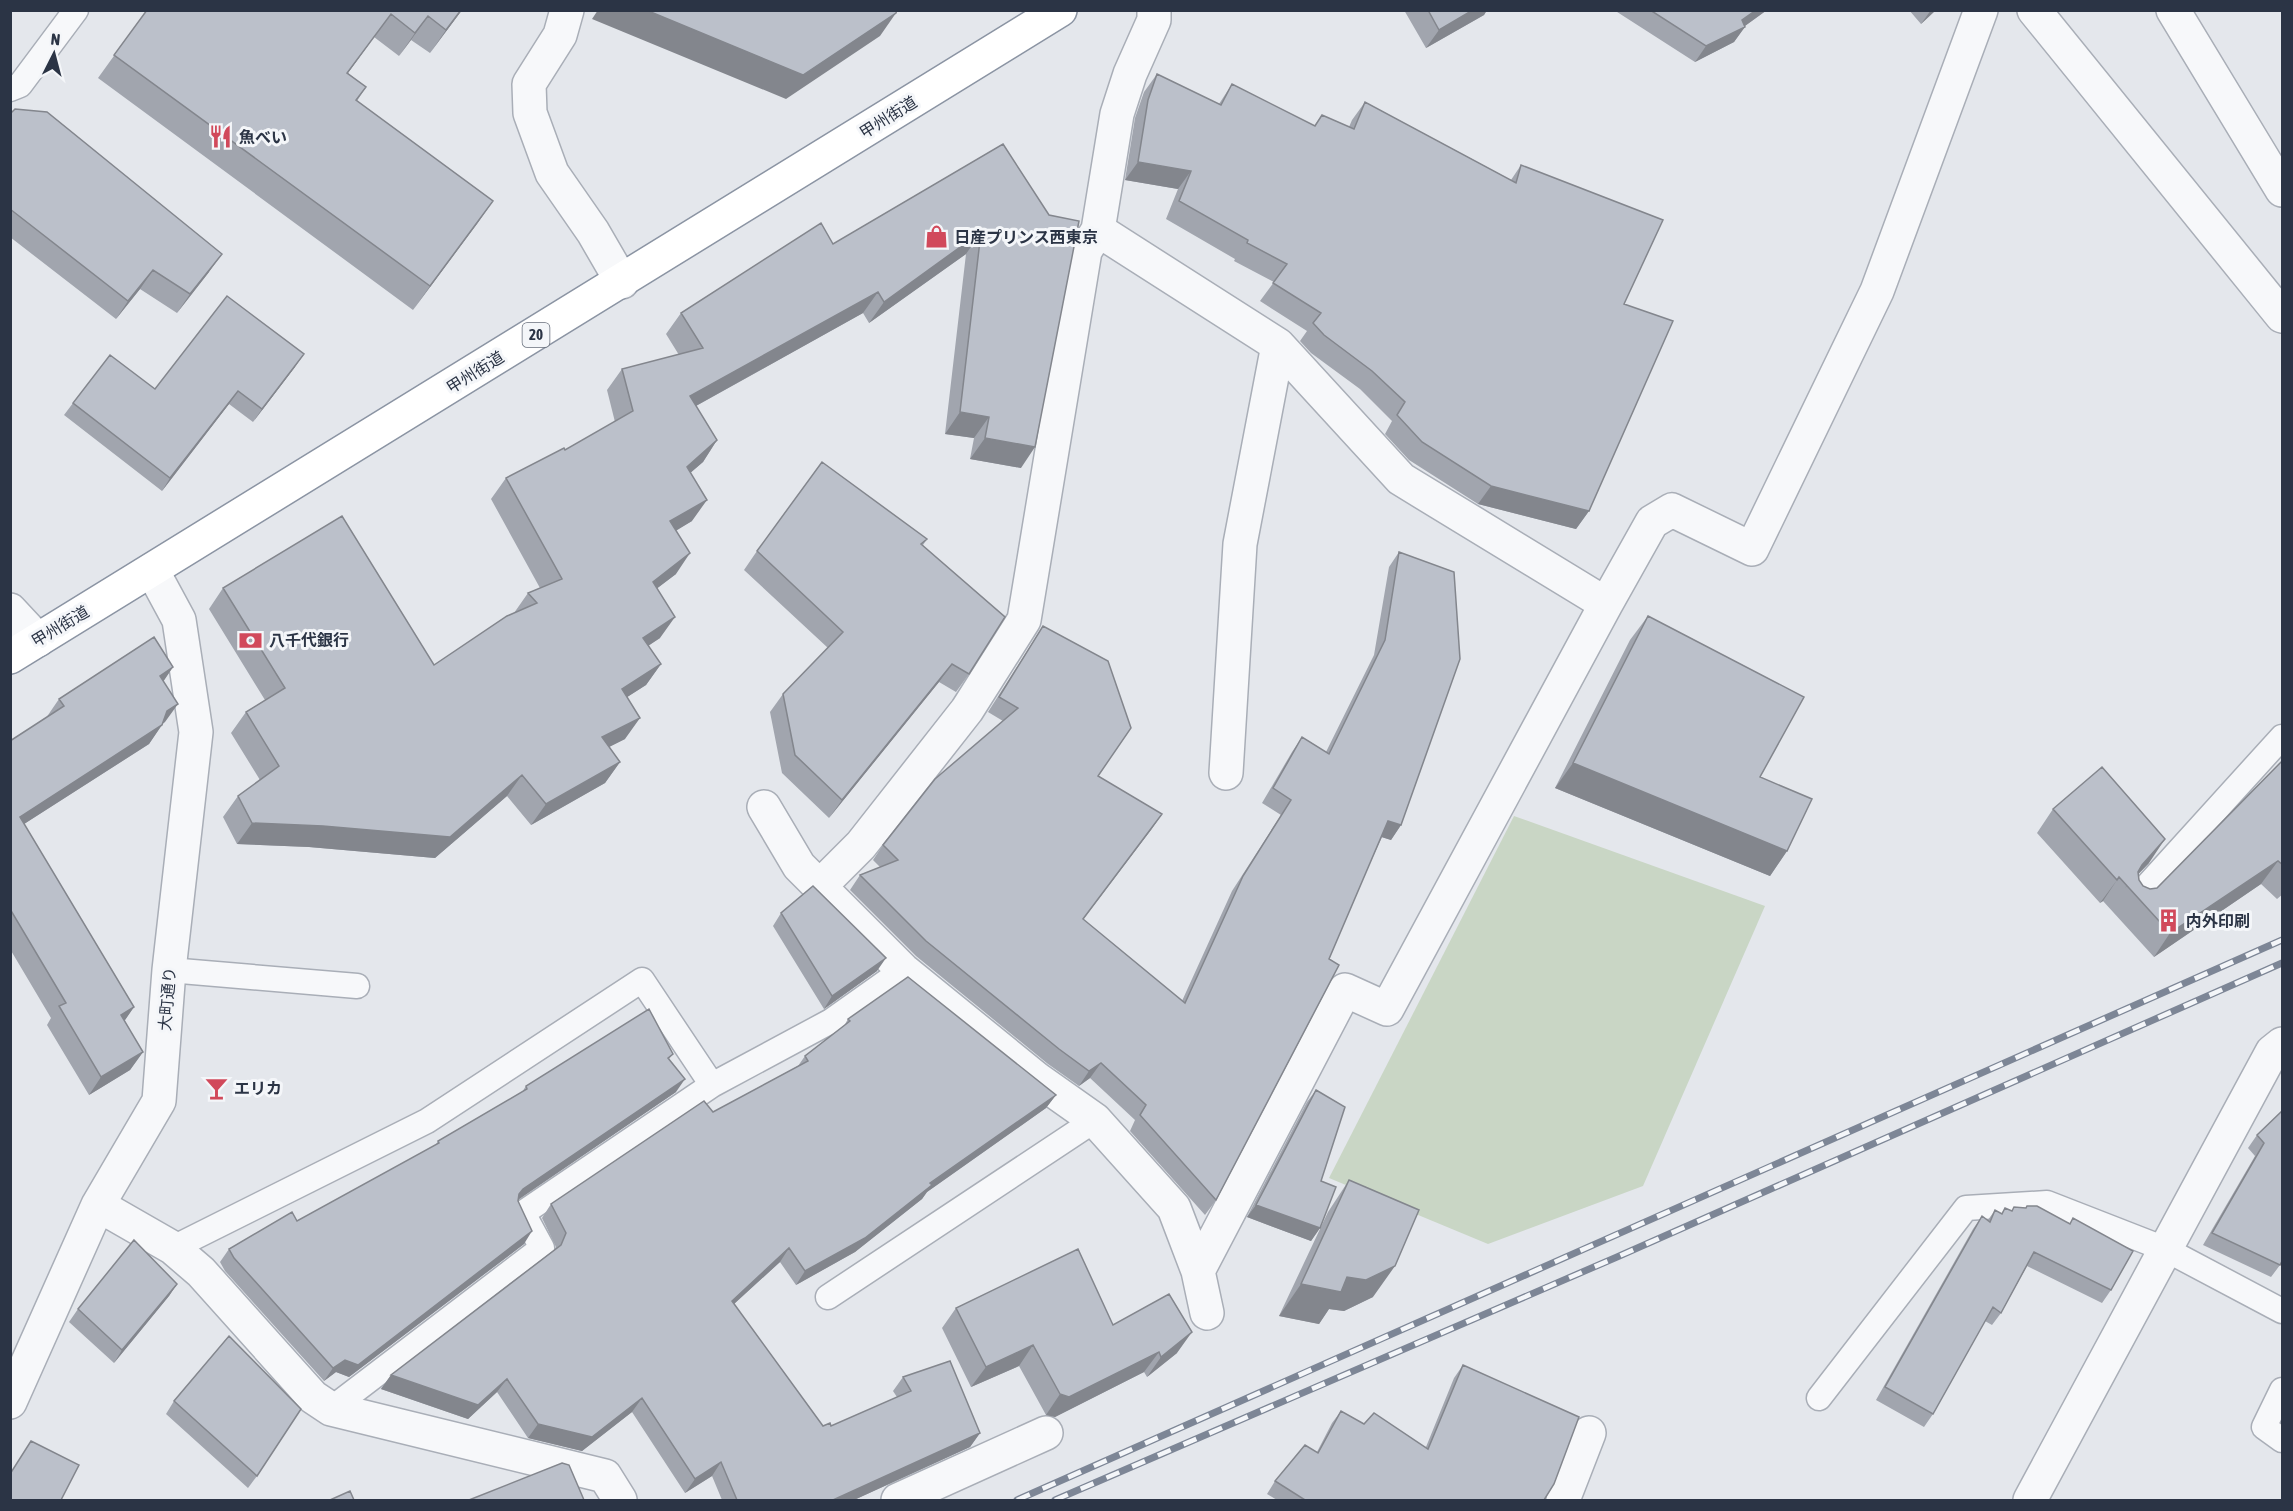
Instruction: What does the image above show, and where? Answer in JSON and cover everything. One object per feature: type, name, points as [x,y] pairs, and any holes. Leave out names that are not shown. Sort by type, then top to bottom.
[{"type":"highway","name":"甲州街道","points":[[10,657],[1060,10]]},
{"type":"street","points":[[567,10],[560,35],[529,84],[530,113],[552,173],[593,232],[622,282]]},
{"type":"street","points":[[819,887],[861,845],[1034,626],[1084,251],[1098,231],[1117,114],[1130,74],[1154,20],[1154,10]]},
{"type":"street","points":[[1198,1271],[1345,990],[1387,1009],[1652,522],[1672,510],[1752,549],[1877,291],[1981,10]]},
{"type":"street","points":[[2034,10],[2283,316]]},
{"type":"street","points":[[2173,10],[2283,190]]},
{"type":"street","points":[[1098,231],[1278,345],[1401,478],[1606,604]]},
{"type":"street","points":[[1226,773],[1240,544],[1278,345]]},
{"type":"street","name":"大町通り","points":[[10,1402],[98,1205],[159,1101],[169,969],[196,732],[179,620],[152,570]]},
{"type":"street","points":[[10,610],[38,640]]},
{"type":"street","points":[[764,807],[799,866],[903,970],[1037,1079],[1095,1120],[1174,1208],[1198,1271],[1208,1313]]},
{"type":"street","points":[[2031,1500],[2165,1249],[2279,1052]]},
{"type":"street","points":[[98,1205],[173,1248],[201,1272],[313,1398],[331,1409],[605,1476],[620,1500]]},
{"type":"street","points":[[898,1500],[1046,1433]]},
{"type":"street","points":[[1563,1500],[1589,1433]]},
{"type":"lane","points":[[10,89],[20,85],[76,10]]},
{"type":"lane","points":[[2136,898],[2283,736]]},
{"type":"lane","points":[[169,969],[357,986]]},
{"type":"lane","points":[[331,1409],[542,1248],[522,1213],[712,1085],[831,1021],[903,970]]},
{"type":"lane","points":[[173,1248],[427,1120],[642,980],[712,1085]]},
{"type":"lane","points":[[828,1297],[1095,1120]]},
{"type":"lane","points":[[1819,1398],[1966,1208],[2047,1203],[2165,1249],[2283,1311]]},
{"type":"lane","points":[[2283,1390],[2264,1428],[2283,1440]]},
{"type":"green space","points":[[1514,816],[1765,906],[1643,1186],[1488,1244],[1329,1178]]},
{"type":"building","points":[[147,10],[461,10],[446,30],[428,16],[415,33],[391,14],[347,73],[366,87],[356,100],[493,201],[430,286],[114,55]]},
{"type":"building","points":[[646,10],[897,10],[896,13],[803,75]]},
{"type":"building","points":[[1428,10],[1473,10],[1439,30]]},
{"type":"building","points":[[1650,10],[1756,10],[1742,20],[1745,27],[1706,46]]},
{"type":"building","points":[[1157,74],[1221,105],[1232,84],[1315,126],[1322,115],[1354,129],[1365,102],[1516,183],[1521,165],[1663,220],[1624,304],[1673,321],[1589,511],[1491,486],[1422,442],[1397,415],[1405,402],[1372,371],[1324,335],[1313,323],[1321,313],[1273,283],[1287,264],[1247,243],[1248,240],[1179,201],[1191,171],[1138,162],[1148,100]]},
{"type":"building","points":[[15,109],[47,112],[222,254],[190,294],[153,270],[128,301],[10,209],[10,114]]},
{"type":"building","points":[[1003,144],[1049,215],[1079,221],[1035,447],[985,438],[989,417],[960,412],[981,232],[884,302],[878,292],[690,396],[717,440],[687,467],[707,500],[670,521],[690,553],[653,582],[675,617],[643,638],[661,664],[622,689],[640,718],[602,737],[620,762],[546,804],[522,775],[450,837],[323,826],[252,823],[238,796],[279,766],[246,712],[285,688],[223,588],[342,516],[434,665],[507,616],[537,603],[528,593],[562,579],[506,478],[564,448],[565,450],[633,411],[622,369],[703,348],[681,313],[821,223],[833,244]]},
{"type":"building","points":[[227,296],[304,354],[262,409],[238,391],[170,478],[73,403],[110,355],[155,389]]},
{"type":"building","points":[[822,462],[927,539],[921,544],[1005,617],[969,674],[952,664],[842,800],[795,755],[783,694],[843,632],[757,551]]},
{"type":"building","points":[[1399,552],[1454,572],[1460,659],[1401,825],[1388,821],[1329,959],[1339,965],[1216,1200],[1140,1115],[1146,1105],[1101,1063],[1089,1071],[1059,1049],[926,941],[860,875],[898,860],[883,845],[935,779],[1018,708],[999,697],[1043,626],[1108,661],[1131,728],[1098,776],[1162,814],[1083,919],[1185,1003],[1243,876],[1291,800],[1273,788],[1302,737],[1329,754],[1385,640]]},
{"type":"building","points":[[1648,616],[1804,697],[1760,777],[1812,799],[1787,851],[1573,763]]},
{"type":"building","points":[[154,637],[173,667],[160,676],[178,704],[167,711],[162,725],[20,817],[134,1007],[121,1015],[143,1052],[101,1077],[59,1006],[66,1003],[10,909],[10,741],[64,706],[59,699]]},
{"type":"building","points":[[2283,760],[2283,865],[2278,861],[2170,933],[2119,877],[2117,880],[2053,809],[2102,767],[2165,839],[2138,872],[2143,886],[2150,889],[2157,888]]},
{"type":"building","points":[[813,886],[886,958],[832,996],[781,913]]},
{"type":"building","points":[[908,977],[1056,1095],[930,1183],[932,1185],[865,1238],[805,1271],[789,1248],[732,1301],[823,1426],[830,1423],[831,1426],[911,1391],[903,1377],[950,1361],[980,1433],[833,1500],[737,1500],[721,1462],[695,1479],[642,1398],[592,1437],[538,1424],[507,1379],[478,1405],[391,1375],[561,1245],[566,1233],[551,1204],[704,1101],[713,1112],[808,1061],[805,1056],[850,1021],[848,1019]]},
{"type":"building","points":[[649,1009],[673,1054],[668,1058],[685,1079],[523,1189],[518,1201],[532,1231],[358,1365],[345,1360],[333,1368],[234,1258],[229,1249],[292,1212],[297,1221],[439,1143],[438,1141],[527,1089],[526,1086]]},
{"type":"building","points":[[1316,1090],[1345,1107],[1321,1181],[1336,1187],[1320,1228],[1256,1205]]},
{"type":"building","points":[[2283,1110],[2283,1259],[2280,1265],[2212,1233],[2264,1143],[2257,1135]]},
{"type":"building","points":[[1349,1180],[1419,1210],[1395,1266],[1366,1280],[1347,1277],[1341,1292],[1301,1284]]},
{"type":"building","points":[[2037,1206],[2070,1224],[2073,1218],[2133,1251],[2111,1290],[2034,1252],[2001,1313],[1993,1307],[1933,1414],[1885,1387],[1982,1216],[1990,1222],[1995,1210],[2002,1214],[2005,1208],[2012,1211],[2014,1207],[2026,1208]]},
{"type":"building","points":[[134,1240],[177,1284],[122,1350],[78,1309]]},
{"type":"building","points":[[1078,1249],[1113,1325],[1169,1294],[1192,1332],[1161,1357],[1159,1352],[1069,1397],[1060,1394],[1033,1345],[986,1367],[956,1308]]},
{"type":"building","points":[[229,1336],[301,1409],[257,1476],[174,1401]]},
{"type":"building","points":[[1463,1365],[1579,1417],[1554,1484],[1544,1500],[1305,1500],[1275,1481],[1305,1445],[1318,1453],[1341,1411],[1364,1424],[1374,1413],[1428,1449]]},
{"type":"building","points":[[31,1441],[79,1465],[61,1500],[10,1500],[10,1474]]},
{"type":"building","points":[[562,1463],[569,1465],[584,1500],[469,1500]]},
{"type":"building","points":[[350,1491],[354,1500],[330,1500]]},
{"type":"railway","points":[[1017,1500],[2282,940]]},
{"type":"railway","points":[[1055,1500],[1617,1257],[2282,963]]},
{"type":"place","name":"魚べい","points":[[221,137]]},
{"type":"place","name":"日産プリンス西東京","points":[[936,237]]},
{"type":"place","name":"八千代銀行","points":[[251,640]]},
{"type":"place","name":"内外印刷","points":[[2168,921]]},
{"type":"place","name":"エリカ","points":[[216,1088]]}]
